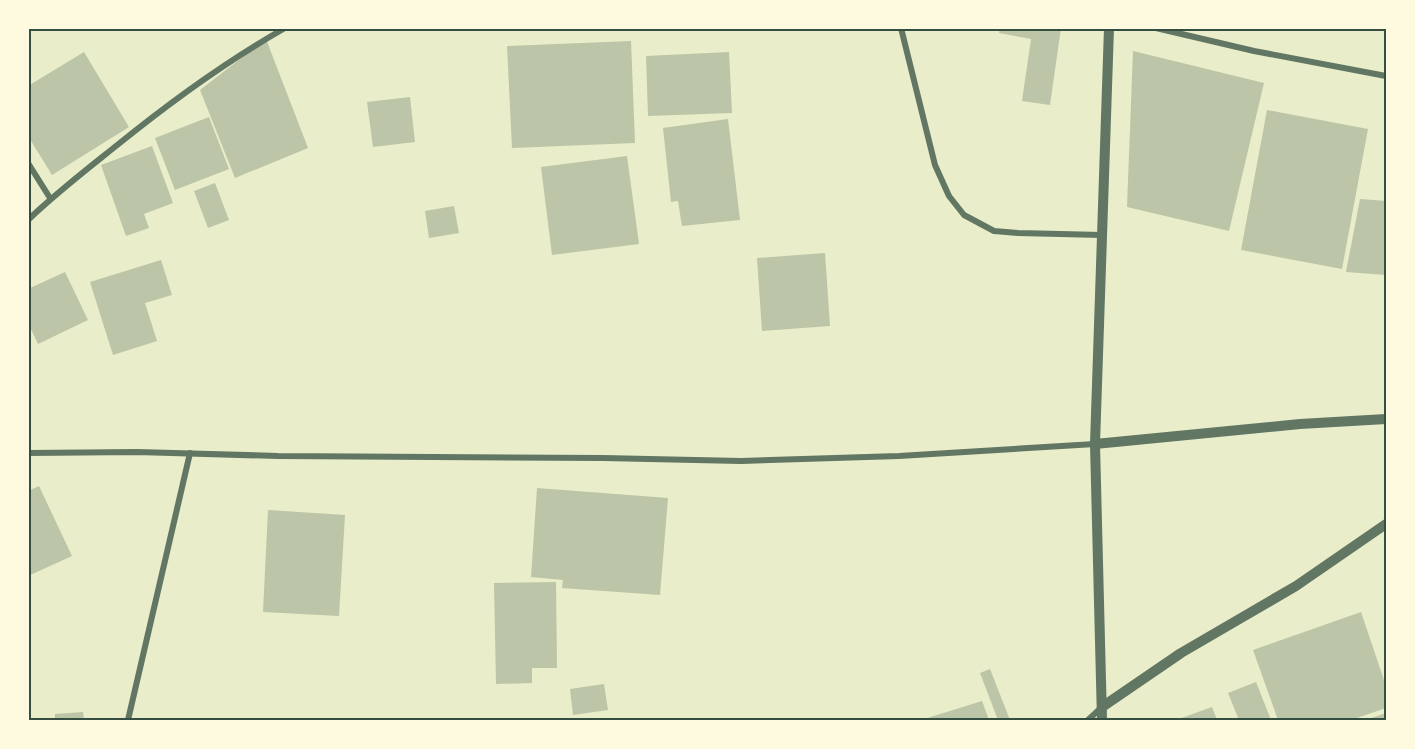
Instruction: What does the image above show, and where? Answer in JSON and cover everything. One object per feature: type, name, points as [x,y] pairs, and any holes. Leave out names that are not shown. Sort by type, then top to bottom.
[{"type":"street","points":[[28,220],[50,198],[161,110],[257,44],[285,28]]},
{"type":"street","points":[[901,28],[935,165],[949,196],[964,215],[994,231],[1103,235]]},
{"type":"street","points":[[1102,720],[1095,444],[1109,28]]},
{"type":"street","points":[[1156,28],[1254,51],[1386,76]]},
{"type":"street","points":[[28,163],[50,198]]},
{"type":"street","points":[[28,453],[137,452],[278,456],[741,461],[898,456],[1095,444],[1386,418]]},
{"type":"street","points":[[128,720],[190,453]]},
{"type":"street","points":[[1088,720],[1102,707],[1181,653],[1296,586],[1386,524]]},
{"type":"building","points":[[1000,28],[1061,28],[1050,105],[1022,101],[1031,39],[999,33]]},
{"type":"building","points":[[266,39],[308,148],[235,178],[200,90]]},
{"type":"building","points":[[631,41],[635,143],[512,148],[507,46]]},
{"type":"building","points":[[1133,51],[1264,83],[1229,231],[1127,207]]},
{"type":"building","points":[[84,52],[129,127],[52,175],[28,136],[28,86]]},
{"type":"building","points":[[729,52],[732,113],[648,116],[646,56]]},
{"type":"building","points":[[410,97],[415,142],[373,147],[367,102]]},
{"type":"building","points":[[1267,110],[1368,129],[1342,269],[1241,250]]},
{"type":"building","points":[[209,117],[229,169],[175,190],[155,138]]},
{"type":"building","points":[[728,119],[740,220],[682,226],[678,201],[671,202],[663,128]]},
{"type":"building","points":[[152,146],[173,203],[144,214],[149,228],[126,236],[101,165]]},
{"type":"building","points":[[627,156],[639,244],[552,255],[541,167]]},
{"type":"building","points":[[215,183],[229,220],[208,228],[194,191]]},
{"type":"building","points":[[1360,199],[1386,201],[1386,275],[1346,272]]},
{"type":"building","points":[[454,206],[459,233],[429,238],[425,211]]},
{"type":"building","points":[[825,253],[830,326],[762,331],[757,258]]},
{"type":"building","points":[[161,260],[172,295],[145,303],[157,341],[113,355],[90,282]]},
{"type":"building","points":[[65,272],[88,320],[38,344],[28,323],[28,289]]},
{"type":"building","points":[[39,486],[72,556],[28,576],[28,491]]},
{"type":"building","points":[[537,488],[668,498],[660,595],[562,588],[563,580],[531,577]]},
{"type":"building","points":[[268,510],[345,515],[339,616],[263,612]]},
{"type":"building","points":[[556,582],[557,668],[532,668],[532,683],[496,684],[494,583]]},
{"type":"building","points":[[1361,612],[1386,686],[1386,708],[1351,720],[1278,720],[1253,650]]},
{"type":"building","points":[[990,669],[1010,720],[998,720],[980,673]]},
{"type":"building","points":[[1256,682],[1271,720],[1239,720],[1228,693]]},
{"type":"building","points":[[604,684],[608,710],[573,715],[570,689]]},
{"type":"building","points":[[982,701],[989,720],[921,720]]},
{"type":"building","points":[[1212,707],[1217,720],[1176,720]]},
{"type":"building","points":[[83,712],[84,720],[55,720],[55,714]]},
{"type":"building","points":[[1386,713],[1386,720],[1365,720]]}]
